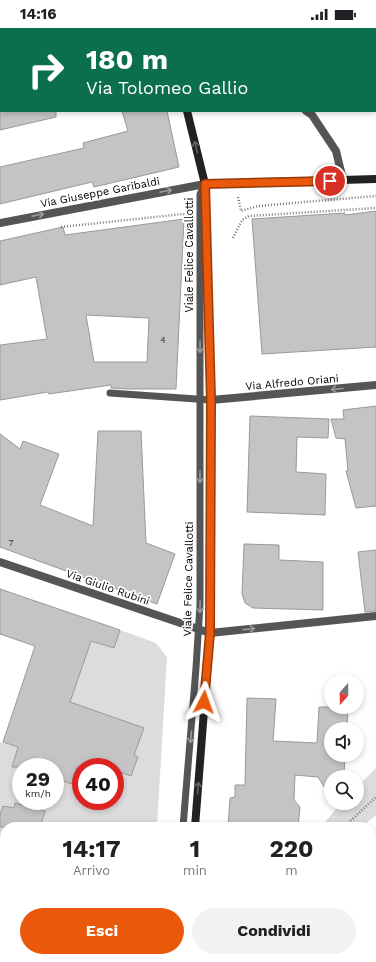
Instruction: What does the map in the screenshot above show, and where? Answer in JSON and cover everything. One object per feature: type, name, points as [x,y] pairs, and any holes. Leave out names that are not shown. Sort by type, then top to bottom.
[{"type":"street","points":[[187,112],[205,184],[376,179]]},
{"type":"street","points":[[308,112],[312,115],[336,151],[343,180]]},
{"type":"street","name":"Via Giuseppe Garibaldi","points":[[0,223],[205,184]]},
{"type":"street","name":"Viale Felice Cavallotti","points":[[195,822],[210,633],[211,400],[205,184]]},
{"type":"street","name":"Via Alfredo Oriani","points":[[211,400],[376,385]]},
{"type":"street","name":"Via Giulio Rubini","points":[[0,562],[210,633]]},
{"type":"street","points":[[210,633],[376,616]]},
{"type":"lane","name":"Viale Felice Cavallotti","points":[[183,822],[199,630],[200,194],[205,184]]},
{"type":"lane","points":[[110,393],[211,400]]},
{"type":"path","points":[[236,183],[241,211],[258,206],[376,196]]},
{"type":"path","points":[[233,238],[242,220],[249,216],[376,208]]},
{"type":"path","points":[[53,228],[183,214],[188,215],[189,220]]},
{"type":"path","points":[[349,822],[376,797]]},
{"type":"shaded area","points":[[120,630],[156,643],[167,657],[157,822],[0,822],[0,742],[18,747],[91,641],[114,648]]},
{"type":"shaded area","points":[[376,768],[376,815],[367,822],[325,822],[335,810],[364,810],[364,780]]},
{"type":"building","points":[[0,112],[56,112],[56,117],[0,130]]},
{"type":"building","points":[[122,112],[167,112],[179,167],[94,187],[92,182],[0,204],[0,167],[84,148],[83,143],[128,131]]},
{"type":"building","points":[[376,211],[376,347],[262,354],[252,219],[345,213],[345,215]]},
{"type":"building","points":[[184,219],[176,389],[111,388],[111,385],[49,394],[48,392],[0,400],[0,345],[47,339],[36,277],[0,285],[0,241],[63,227],[65,235]],"holes":[[[86,315],[149,318],[147,362],[94,362]]]},
{"type":"building","points":[[376,406],[376,506],[356,508],[346,471],[348,471],[345,439],[336,438],[331,419],[344,419],[343,410]]},
{"type":"building","points":[[250,416],[329,419],[328,438],[297,437],[296,472],[326,474],[325,515],[247,512]]},
{"type":"building","points":[[98,431],[141,431],[146,543],[175,554],[157,604],[0,547],[0,434],[20,449],[23,441],[59,454],[40,505],[93,526]]},
{"type":"building","points":[[244,544],[279,545],[279,560],[323,562],[323,610],[253,608],[245,603],[242,594]]},
{"type":"building","points":[[376,550],[376,611],[365,612],[358,552]]},
{"type":"building","points":[[0,589],[120,630],[114,648],[91,641],[70,702],[144,728],[134,755],[138,757],[131,776],[124,773],[124,758],[72,758],[72,784],[64,781],[64,758],[15,758],[18,747],[3,742],[35,646],[0,634]]},
{"type":"building","points":[[247,698],[276,699],[273,741],[317,743],[319,707],[324,707],[324,714],[348,714],[347,722],[324,722],[324,762],[345,762],[344,770],[324,770],[324,787],[318,777],[295,775],[294,800],[300,807],[298,822],[228,822],[230,798],[235,797],[235,785],[245,785]]},
{"type":"building","points":[[3,806],[12,808],[12,810],[45,811],[42,822],[0,822],[0,815]]},
{"type":"route","points":[[204,702],[210,633],[211,400],[205,184],[330,181]]}]
